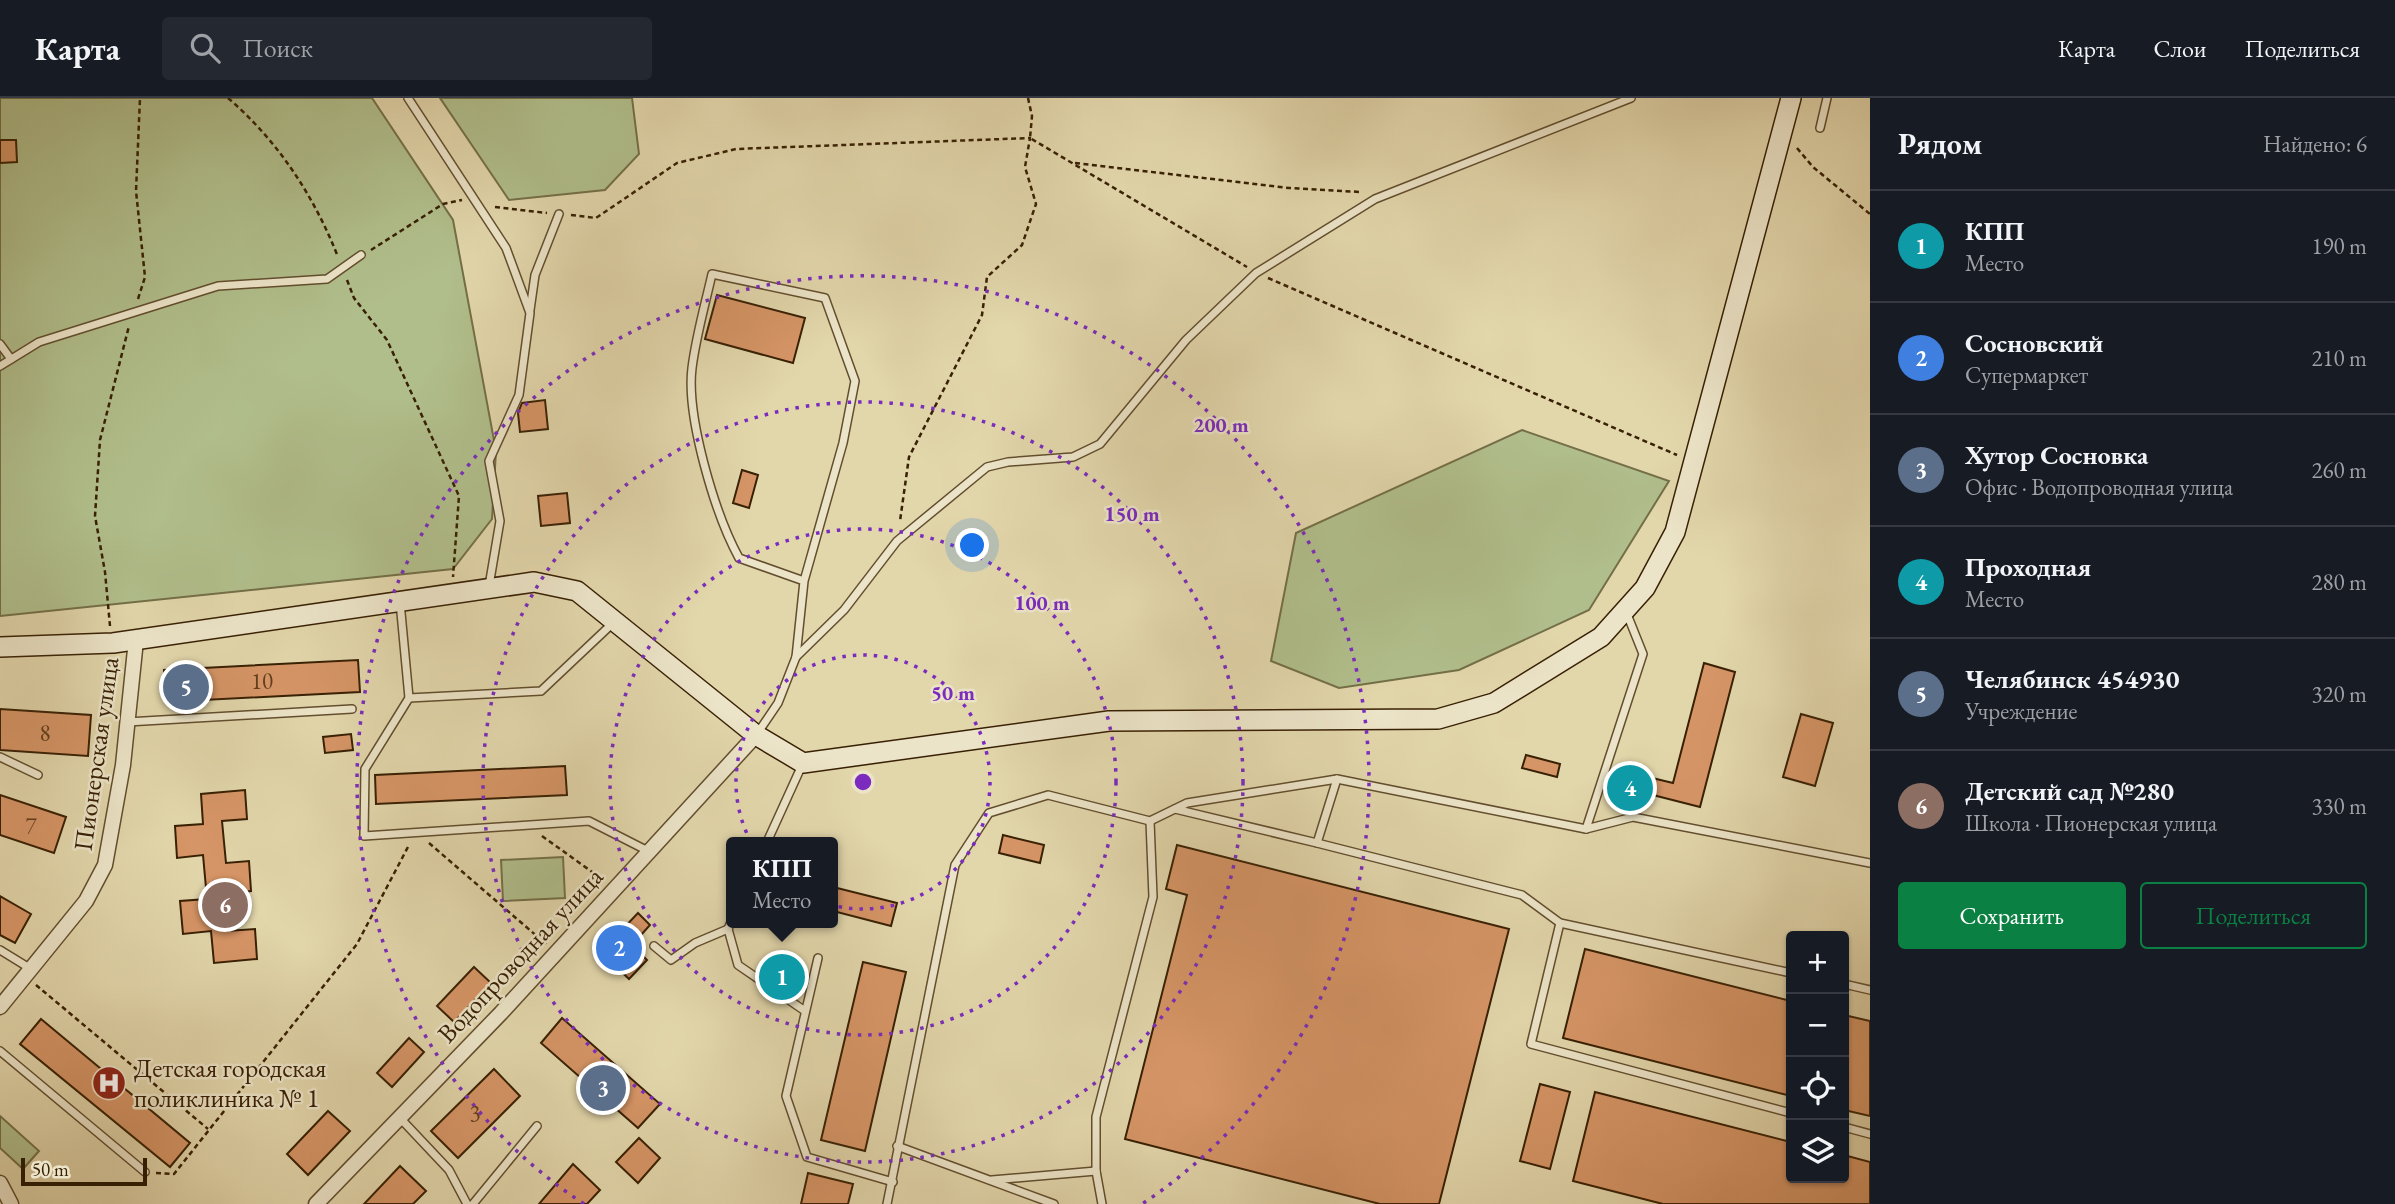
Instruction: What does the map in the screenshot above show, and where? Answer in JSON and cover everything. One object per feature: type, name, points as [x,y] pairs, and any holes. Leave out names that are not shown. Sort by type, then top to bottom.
[{"type":"street","points":[[0,647],[113,643],[534,582],[577,591],[756,735],[803,763],[1110,722],[1438,719],[1494,703],[1541,677],[1601,637],[1645,588],[1675,532],[1696,463],[1791,98]]},
{"type":"street","name":"Пионерская улица","points":[[0,1007],[86,901],[105,865],[115,817],[136,640]]},
{"type":"street","name":"Водопроводная улица","points":[[316,1204],[557,953],[756,735]]},
{"type":"street","points":[[0,1183],[11,1204]]},
{"type":"lane","points":[[408,98],[476,198],[506,248],[530,313]]},
{"type":"lane","points":[[796,657],[844,610],[897,541],[987,467],[1008,462],[1073,457],[1100,444],[1186,340],[1256,273],[1375,200],[1631,98]]},
{"type":"lane","points":[[1820,128],[1827,98]]},
{"type":"lane","points":[[489,588],[500,521],[489,461],[519,395],[535,275],[559,214]]},
{"type":"lane","points":[[0,366],[39,342],[218,286],[327,279],[361,255]]},
{"type":"lane","points":[[756,735],[778,703],[796,657],[804,581],[843,443],[855,382],[825,298],[712,274],[692,369],[692,414],[726,535],[738,558],[804,581]]},
{"type":"lane","points":[[0,344],[11,359]]},
{"type":"lane","points":[[400,601],[409,698],[365,769],[364,836],[589,821],[650,852]]},
{"type":"lane","points":[[1586,829],[1643,654],[1626,610]]},
{"type":"lane","points":[[409,698],[541,691],[614,622]]},
{"type":"lane","points":[[127,722],[352,709]]},
{"type":"lane","points":[[0,757],[38,775]]},
{"type":"lane","points":[[769,837],[803,763]]},
{"type":"lane","points":[[1317,844],[1337,779]]},
{"type":"lane","points":[[887,1204],[955,865],[989,813],[1048,795],[1150,821],[1187,803],[1337,779],[1586,829],[1633,817],[1870,863]]},
{"type":"lane","points":[[1175,809],[1522,895],[1560,923],[1786,972]]},
{"type":"lane","points":[[1102,1204],[1096,1171],[1096,1117],[1153,897],[1150,821]]},
{"type":"lane","points":[[1560,923],[1531,1044],[1786,1112]]},
{"type":"lane","points":[[654,946],[671,960],[695,943],[726,927]]},
{"type":"lane","points":[[731,928],[738,965],[805,1011]]},
{"type":"lane","points":[[0,950],[28,972]]},
{"type":"lane","points":[[818,958],[786,1096],[807,1157],[893,1182]]},
{"type":"lane","points":[[1849,985],[1870,990]]},
{"type":"lane","points":[[0,1051],[145,1172]]},
{"type":"lane","points":[[400,1118],[449,1170],[470,1204],[537,1126]]},
{"type":"lane","points":[[1849,1128],[1870,1134]]},
{"type":"lane","points":[[897,1146],[1054,1204]]},
{"type":"lane","points":[[990,1180],[1096,1171]]},
{"type":"path","points":[[113,643],[95,516],[100,440],[145,277],[136,191],[140,98]]},
{"type":"path","points":[[229,98],[279,149],[327,227],[354,298],[387,340],[458,496],[458,544],[451,594]]},
{"type":"path","points":[[897,541],[909,457],[982,315],[986,277],[1022,245],[1036,204],[1024,166],[1032,116],[1028,98]]},
{"type":"path","points":[[1783,132],[1813,167],[1870,215]]},
{"type":"path","points":[[481,206],[596,218],[677,163],[736,149],[1030,138],[1256,273],[1696,463]]},
{"type":"path","points":[[1072,163],[1289,188],[1394,193]]},
{"type":"path","points":[[361,255],[393,238],[443,204],[476,198]]},
{"type":"path","points":[[527,825],[616,889]]},
{"type":"path","points":[[145,1172],[174,1174],[357,944],[416,832],[557,953]]},
{"type":"path","points":[[28,972],[209,1129]]},
{"type":"green space","points":[[0,98],[372,98],[453,220],[496,451],[492,519],[453,569],[0,616]]},
{"type":"green space","points":[[440,98],[632,98],[639,154],[605,190],[509,200]]},
{"type":"green space","points":[[1522,430],[1669,481],[1589,610],[1459,670],[1339,688],[1271,661],[1296,533]]},
{"type":"green space","points":[[563,857],[565,898],[503,901],[501,860]]},
{"type":"green space","points":[[0,1116],[39,1151],[23,1169],[0,1148]]},
{"type":"building","points":[[0,140],[16,140],[17,162],[0,163]]},
{"type":"building","points":[[717,295],[805,318],[793,363],[705,339]]},
{"type":"building","points":[[545,400],[548,429],[520,432],[518,413],[522,403]]},
{"type":"building","points":[[742,470],[758,475],[749,508],[733,503]]},
{"type":"building","points":[[567,493],[570,523],[541,526],[538,496]]},
{"type":"building","points":[[358,660],[360,692],[165,702],[164,670]]},
{"type":"building","points":[[1704,663],[1735,672],[1700,807],[1645,793],[1642,807],[1611,800],[1619,770],[1673,783]]},
{"type":"building","points":[[0,709],[91,715],[88,756],[0,750]]},
{"type":"building","points":[[1801,714],[1833,723],[1815,786],[1783,777]]},
{"type":"building","points":[[351,734],[353,750],[325,753],[323,737]]},
{"type":"building","points":[[1526,755],[1560,764],[1557,777],[1522,768]]},
{"type":"building","points":[[565,766],[567,795],[376,804],[375,775]]},
{"type":"building","points":[[245,790],[247,819],[222,821],[226,863],[249,861],[251,891],[223,894],[227,931],[255,929],[257,959],[214,963],[211,931],[183,934],[180,901],[207,899],[203,855],[177,858],[175,826],[203,824],[201,794]]},
{"type":"building","points":[[0,795],[66,817],[54,853],[0,835]]},
{"type":"building","points":[[1003,835],[1044,845],[1040,863],[999,853]]},
{"type":"building","points":[[1177,845],[1509,929],[1439,1204],[1380,1204],[1125,1139],[1187,895],[1166,889]]},
{"type":"building","points":[[838,888],[897,903],[891,926],[838,912]]},
{"type":"building","points":[[0,896],[31,914],[15,943],[0,935]]},
{"type":"building","points":[[638,913],[650,925],[632,945],[647,960],[629,979],[601,952]]},
{"type":"building","points":[[1585,949],[1786,1000],[1786,1095],[1563,1038]]},
{"type":"building","points":[[863,962],[906,972],[865,1151],[821,1140]]},
{"type":"building","points":[[474,967],[491,983],[454,1022],[437,1006]]},
{"type":"building","points":[[1849,1016],[1870,1021],[1870,1116],[1849,1111]]},
{"type":"building","points":[[562,1018],[660,1104],[638,1128],[541,1043]]},
{"type":"building","points":[[41,1019],[190,1143],[170,1167],[20,1044]]},
{"type":"building","points":[[409,1038],[424,1052],[392,1087],[377,1073]]},
{"type":"building","points":[[494,1069],[520,1096],[458,1158],[431,1131]]},
{"type":"building","points":[[1540,1084],[1570,1092],[1550,1169],[1520,1161]]},
{"type":"building","points":[[1595,1092],[1786,1141],[1786,1183],[1849,1183],[1849,1156],[1870,1162],[1870,1204],[1663,1204],[1573,1181]]},
{"type":"building","points":[[328,1111],[350,1131],[308,1175],[287,1154]]},
{"type":"building","points":[[639,1138],[660,1158],[638,1183],[616,1162]]},
{"type":"building","points":[[573,1164],[600,1190],[587,1204],[539,1204]]},
{"type":"building","points":[[400,1166],[426,1191],[413,1204],[364,1204]]},
{"type":"building","points":[[808,1173],[853,1184],[848,1204],[801,1204]]},
{"type":"place","name":"Челябинск 454930","points":[[186,687]]},
{"type":"place","name":"Проходная","points":[[1630,788]]},
{"type":"place","name":"Детский сад №280","points":[[225,905]]},
{"type":"place","name":"Сосновский","points":[[619,948]]},
{"type":"place","name":"КПП","points":[[782,977]]},
{"type":"place","name":"Детская городская поликлиника № 1","points":[[109,1083]]},
{"type":"place","name":"Хутор Сосновка","points":[[603,1088]]}]
